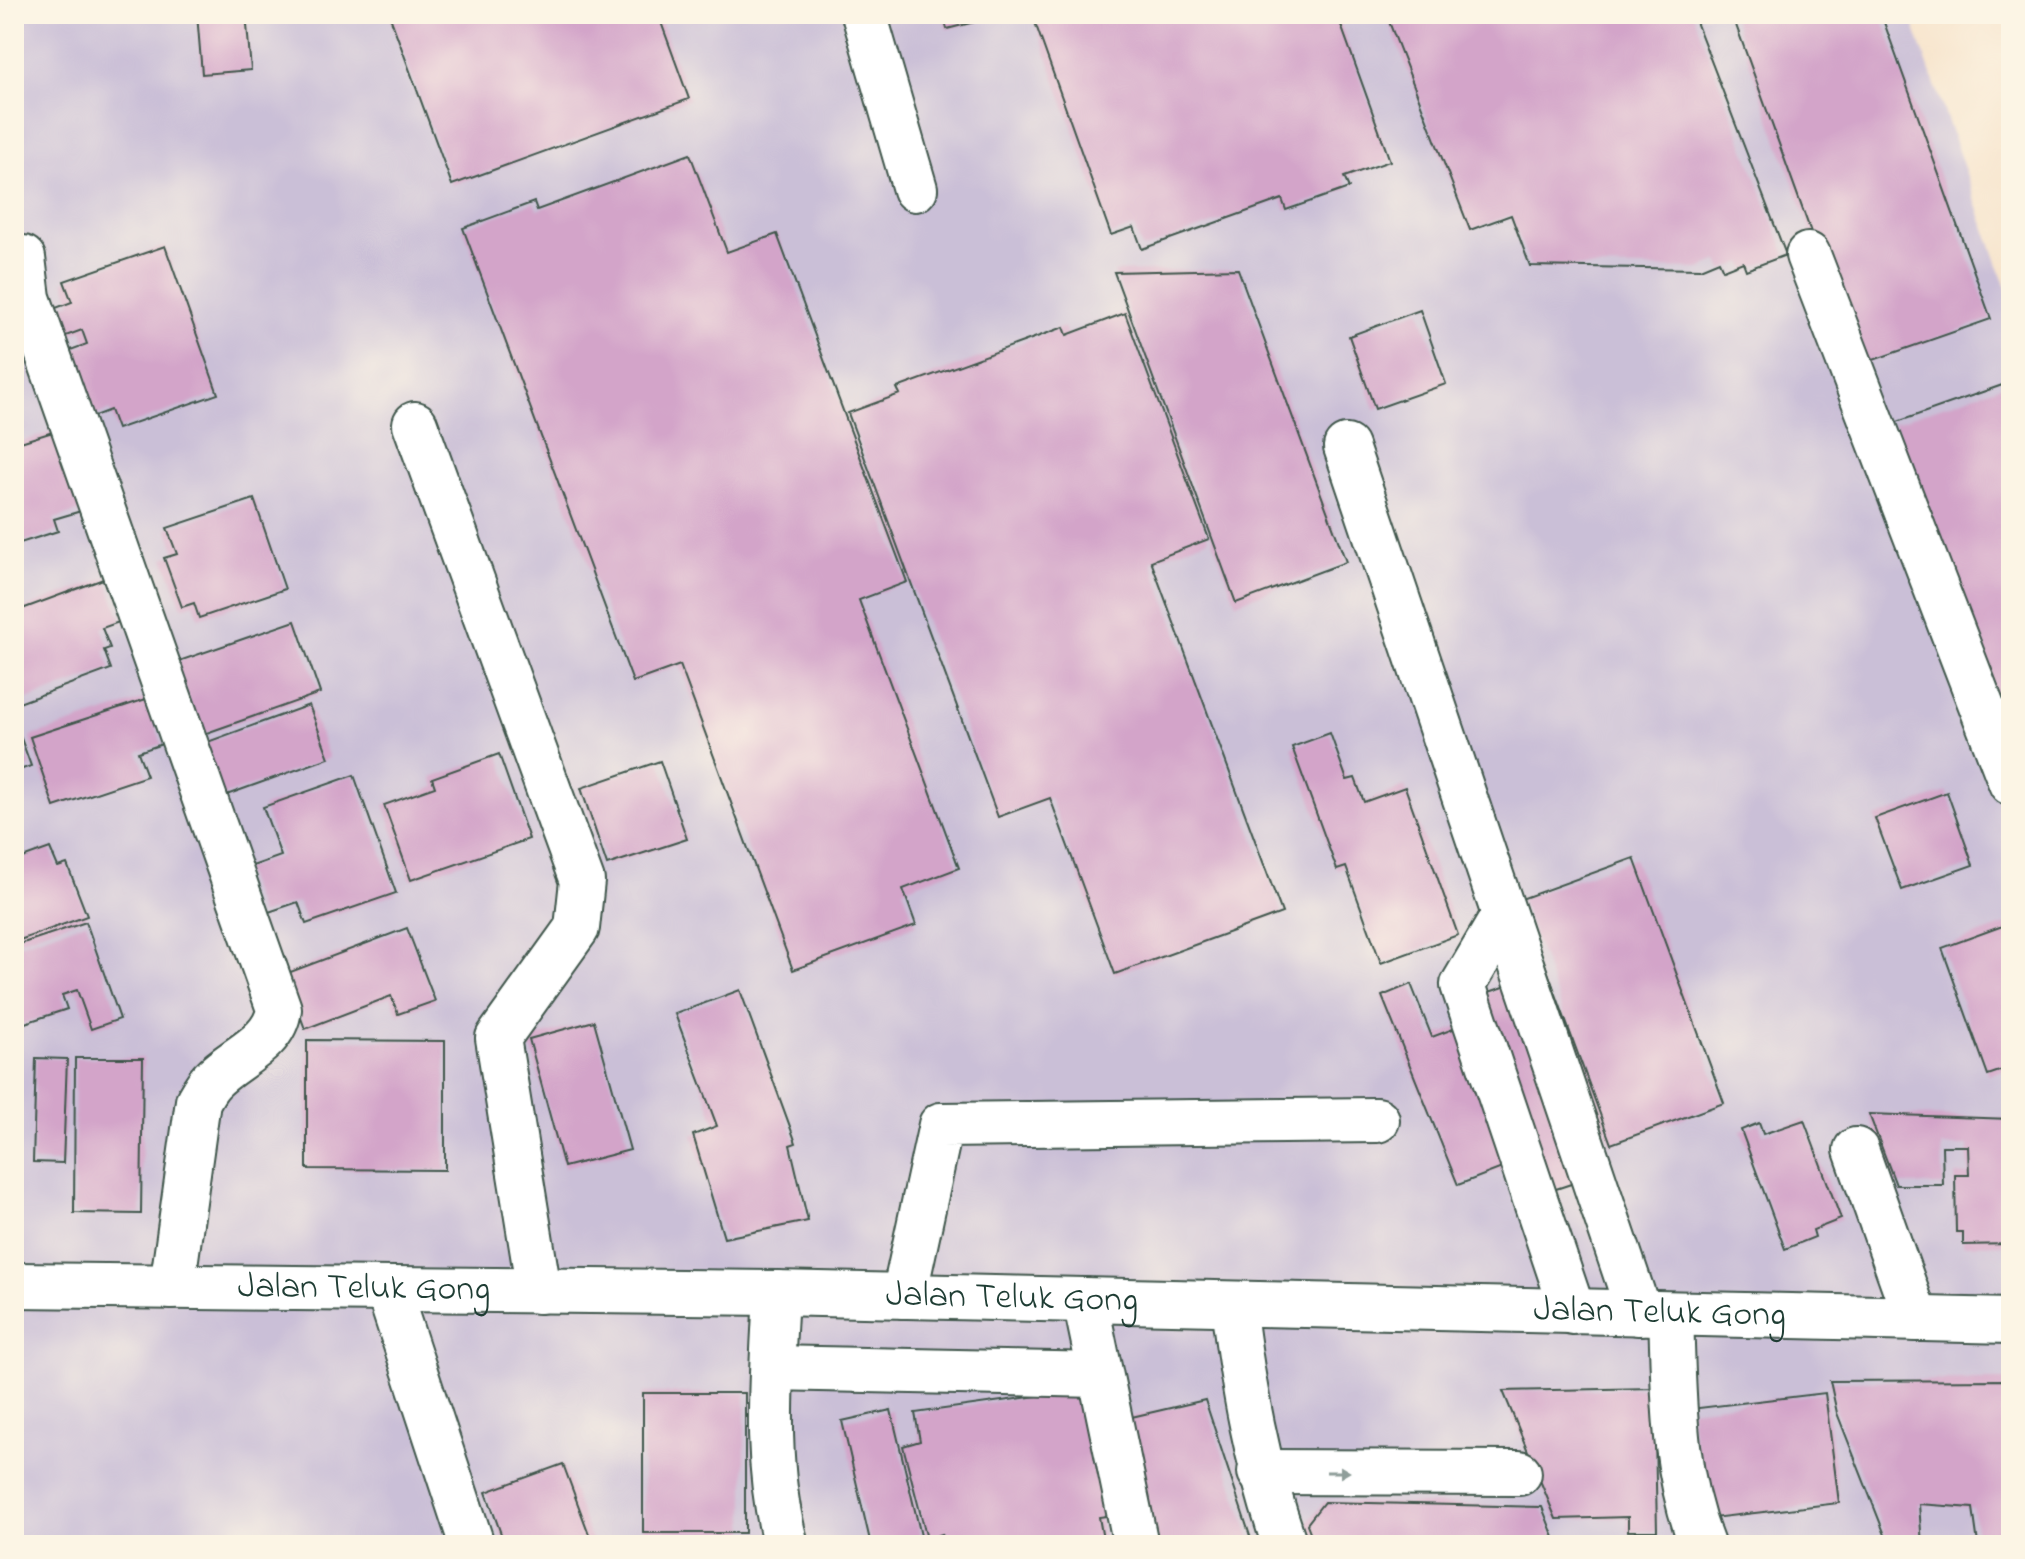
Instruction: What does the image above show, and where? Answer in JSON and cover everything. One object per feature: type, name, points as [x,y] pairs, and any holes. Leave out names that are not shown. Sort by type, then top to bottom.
[{"type":"street","points":[[864,14],[915,189]]},
{"type":"street","points":[[1808,255],[2011,783]]},
{"type":"street","points":[[23,258],[28,298],[279,1009],[278,1022],[270,1034],[211,1081],[198,1101],[172,1287]]},
{"type":"street","points":[[415,424],[582,881],[577,928],[498,1038],[539,1291]]},
{"type":"street","points":[[1346,447],[1503,917],[1655,1314],[1676,1452],[1689,1512],[1702,1545]]},
{"type":"street","points":[[1503,917],[1463,985],[1573,1312]]},
{"type":"street","points":[[904,1296],[941,1125],[1377,1120]]},
{"type":"street","points":[[1856,1150],[1916,1319]]},
{"type":"street","name":"Jalan Teluk Gong","points":[[14,1285],[776,1293],[2011,1321]]},
{"type":"street","points":[[388,1290],[472,1545]]},
{"type":"street","points":[[776,1293],[770,1433],[775,1507],[786,1545]]},
{"type":"street","points":[[1085,1300],[1136,1545]]},
{"type":"street","points":[[1233,1304],[1243,1390],[1260,1472],[1285,1545]]},
{"type":"street","points":[[773,1368],[1100,1375]]},
{"type":"street","points":[[1260,1472],[1519,1473]]},
{"type":"shaded area","points":[[14,14],[1910,14],[2011,302],[2011,1545],[14,1545]]},
{"type":"building","points":[[197,14],[246,14],[251,70],[202,74]]},
{"type":"building","points":[[389,14],[658,14],[689,99],[452,185]]},
{"type":"building","points":[[943,14],[993,14],[994,17],[947,29]]},
{"type":"building","points":[[1032,14],[1337,14],[1390,161],[1344,177],[1349,188],[1286,210],[1282,199],[1142,249],[1134,227],[1111,235]]},
{"type":"building","points":[[1386,14],[1693,14],[1786,255],[1746,270],[1743,262],[1723,270],[1719,261],[1700,269],[1530,266],[1511,215],[1470,230]]},
{"type":"building","points":[[1732,14],[1881,14],[1991,319],[1859,365]]},
{"type":"building","points":[[690,154],[727,252],[777,234],[907,582],[859,600],[959,868],[903,889],[916,925],[793,970],[680,665],[633,682],[463,228],[534,202],[537,210]]},
{"type":"building","points":[[165,246],[218,394],[117,429],[110,410],[89,418],[65,352],[87,344],[82,330],[63,337],[53,309],[72,302],[64,281]]},
{"type":"building","points":[[1238,269],[1346,562],[1236,603],[1114,272]]},
{"type":"building","points":[[1420,310],[1446,384],[1375,409],[1349,336]]},
{"type":"building","points":[[1125,313],[1209,539],[1151,561],[1282,913],[1115,974],[1050,798],[998,817],[848,413],[900,394],[897,388],[1064,327],[1067,335]]},
{"type":"building","points":[[2011,382],[2011,745],[1894,423]]},
{"type":"building","points":[[56,431],[81,511],[54,519],[58,531],[14,545],[14,444]]},
{"type":"building","points":[[254,499],[285,589],[199,618],[194,603],[182,607],[164,558],[177,554],[167,528]]},
{"type":"building","points":[[106,578],[122,621],[102,628],[110,648],[104,650],[111,669],[19,703],[14,690],[14,612]]},
{"type":"building","points":[[295,621],[320,693],[201,735],[176,662]]},
{"type":"building","points":[[146,699],[162,744],[138,752],[147,776],[54,807],[30,737]]},
{"type":"building","points":[[309,705],[329,758],[221,797],[202,744]]},
{"type":"building","points":[[14,719],[31,766],[14,772]]},
{"type":"building","points":[[1330,733],[1347,780],[1355,778],[1364,802],[1405,787],[1458,935],[1381,963],[1346,867],[1337,870],[1292,747]]},
{"type":"building","points":[[499,754],[529,839],[411,880],[384,805],[435,787],[432,778]]},
{"type":"building","points":[[660,761],[687,839],[607,865],[581,788]]},
{"type":"building","points":[[354,775],[396,893],[306,924],[298,902],[260,915],[244,869],[281,856],[263,807]]},
{"type":"building","points":[[1947,792],[1973,865],[1902,890],[1875,818]]},
{"type":"building","points":[[50,848],[58,867],[67,864],[87,916],[14,942],[14,861]]},
{"type":"building","points":[[1634,858],[1724,1103],[1611,1144],[1521,899]]},
{"type":"building","points":[[86,922],[120,1019],[91,1029],[77,990],[62,995],[67,1009],[22,1024],[14,1002],[14,946]]},
{"type":"building","points":[[2008,924],[2011,1067],[1988,1075],[1942,948]]},
{"type":"building","points":[[407,928],[435,1001],[398,1014],[391,996],[305,1029],[285,974]]},
{"type":"building","points":[[1411,984],[1432,1037],[1461,1026],[1510,1165],[1458,1185],[1382,996]]},
{"type":"building","points":[[1513,984],[1583,1180],[1547,1192],[1477,996]]},
{"type":"building","points":[[740,990],[796,1143],[790,1145],[808,1221],[724,1238],[693,1135],[717,1126],[675,1014]]},
{"type":"building","points":[[594,1021],[630,1150],[564,1167],[529,1039]]},
{"type":"building","points":[[307,1040],[445,1041],[445,1170],[307,1169]]},
{"type":"building","points":[[36,1058],[67,1059],[63,1163],[33,1162]]},
{"type":"building","points":[[75,1058],[143,1058],[141,1214],[74,1213]]},
{"type":"building","points":[[1869,1114],[2011,1119],[2011,1244],[1963,1245],[1963,1232],[1956,1232],[1955,1175],[1969,1175],[1968,1146],[1942,1146],[1943,1185],[1896,1185]]},
{"type":"building","points":[[1804,1120],[1841,1219],[1813,1230],[1815,1237],[1785,1249],[1741,1130],[1759,1123],[1763,1134]]},
{"type":"building","points":[[2011,1380],[2011,1545],[1978,1544],[1973,1508],[1919,1504],[1922,1545],[1889,1545],[1837,1413],[1830,1381]]},
{"type":"building","points":[[1654,1388],[1657,1531],[1628,1531],[1628,1517],[1556,1519],[1503,1391]]},
{"type":"building","points":[[1080,1390],[1083,1400],[1094,1400],[1114,1515],[1099,1517],[1104,1545],[946,1545],[942,1534],[927,1539],[903,1446],[920,1441],[915,1413]]},
{"type":"building","points":[[643,1393],[745,1393],[745,1533],[643,1533]]},
{"type":"building","points":[[1825,1393],[1839,1503],[1704,1519],[1690,1409]]},
{"type":"building","points":[[1205,1400],[1253,1545],[1153,1545],[1123,1419]]},
{"type":"building","points":[[891,1410],[922,1540],[901,1545],[871,1545],[842,1421]]},
{"type":"building","points":[[563,1464],[593,1545],[505,1545],[486,1492]]},
{"type":"building","points":[[1324,1502],[1542,1507],[1557,1545],[1315,1545],[1307,1524]]}]
